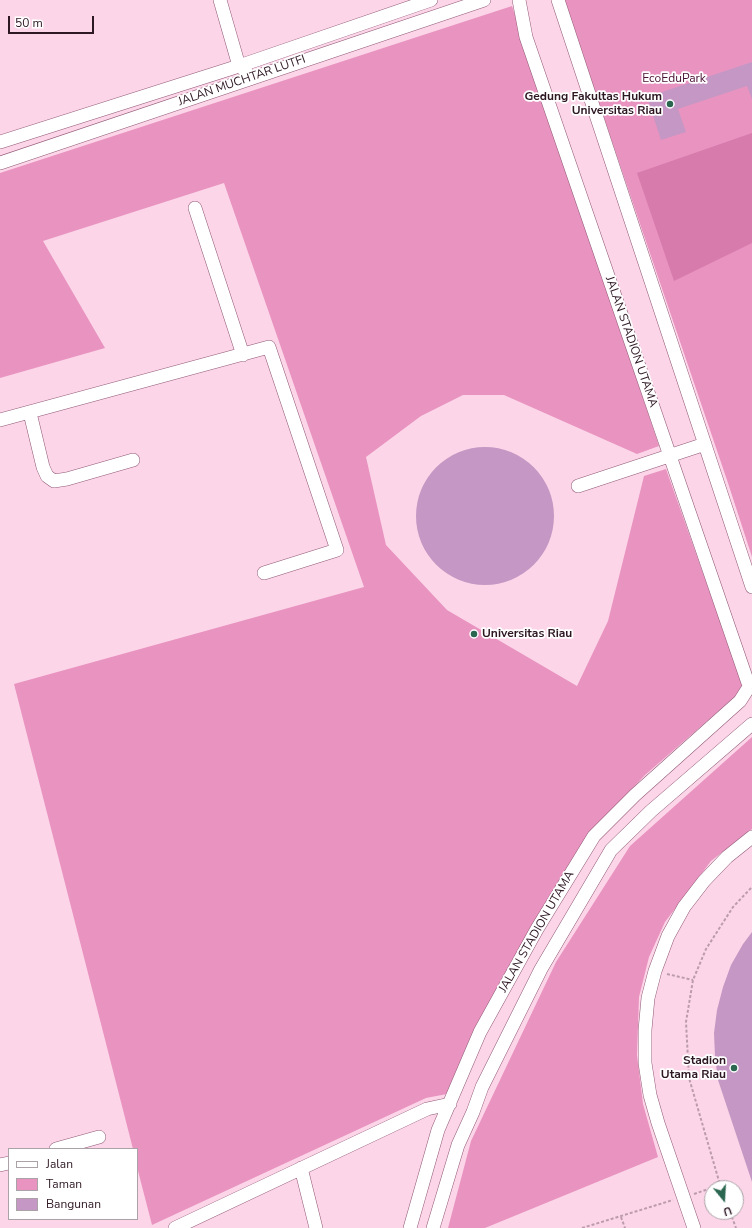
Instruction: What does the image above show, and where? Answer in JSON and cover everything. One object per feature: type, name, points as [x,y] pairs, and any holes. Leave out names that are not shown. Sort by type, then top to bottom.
[{"type":"street","points":[[220,0],[239,66],[254,77]]},
{"type":"street","name":"JALAN MUCHTAR LUTFI","points":[[0,142],[239,66],[430,0]]},
{"type":"street","name":"JALAN MUCHTAR LUTFI","points":[[0,163],[484,0]]},
{"type":"street","name":"JALAN STADION UTAMA","points":[[410,1228],[438,1130],[480,1032],[537,929],[594,836],[635,795],[740,701],[749,683],[526,37],[519,0]]},
{"type":"street","points":[[558,0],[752,587]]},
{"type":"street","points":[[195,208],[243,355]]},
{"type":"street","points":[[0,420],[269,347],[337,550],[264,573]]},
{"type":"street","points":[[30,413],[43,467],[47,476],[54,481],[67,479],[133,460]]},
{"type":"street","points":[[578,486],[705,444]]},
{"type":"street","points":[[749,683],[748,698],[752,706]]},
{"type":"street","name":"JALAN STADION UTAMA","points":[[433,1228],[458,1145],[473,1112],[482,1087],[541,969],[611,850],[651,811],[752,724]]},
{"type":"street","points":[[635,795],[651,811]]},
{"type":"street","points":[[694,1228],[652,1102],[645,1063],[645,1030],[648,998],[655,970],[668,936],[684,907],[704,881],[726,857],[752,837]]},
{"type":"street","points":[[175,1228],[427,1109],[450,1104]]},
{"type":"street","points":[[60,1148],[98,1137]]},
{"type":"street","points":[[301,1168],[316,1228]]},
{"type":"path","points":[[719,1180],[689,1078],[686,1022],[693,980],[706,949],[733,907],[752,888]]},
{"type":"path","points":[[655,970],[693,980]]},
{"type":"path","points":[[582,1228],[704,1190]]},
{"type":"path","points":[[621,1217],[626,1228]]},
{"type":"green space","name":"EcoEduPark","points":[[564,0],[752,0],[752,557],[728,483]]},
{"type":"green space","name":"Universitas Riau","points":[[512,6],[659,446],[637,454],[504,395],[463,395],[421,416],[366,457],[386,545],[447,610],[577,686],[608,621],[644,476],[666,469],[744,689],[645,775],[590,833],[502,978],[452,1093],[426,1098],[152,1225],[138,1171],[138,1148],[133,1148],[14,684],[364,587],[224,183],[43,241],[105,348],[0,378],[0,173]]},
{"type":"green space","points":[[752,737],[752,829],[711,861],[665,922],[649,957],[639,997],[637,1055],[643,1104],[658,1157],[485,1228],[448,1228],[471,1141],[556,962],[630,846]]},
{"type":"shaded area","points":[[752,133],[752,243],[674,281],[637,173]]},
{"type":"building","name":"Gedung Fakultas Hukum Universitas Riau","points":[[752,62],[752,99],[747,86],[678,109],[686,132],[661,140],[647,97]]},
{"type":"building","points":[[478,447],[492,447],[518,455],[534,467],[546,483],[549,490],[553,503],[553,529],[549,542],[546,549],[534,565],[518,577],[511,580],[492,585],[478,585],[452,577],[436,565],[424,549],[421,542],[416,523],[416,509],[424,483],[436,467],[452,455],[459,452]]},
{"type":"building","name":"Stadion Utama Riau","points":[[752,932],[752,1182],[718,1080],[714,1033],[717,1010],[731,965]]},
{"type":"place","name":"Gedung Fakultas Hukum Universitas Riau","points":[[670,104]]},
{"type":"place","name":"Universitas Riau","points":[[474,634]]},
{"type":"place","name":"Stadion Utama Riau","points":[[734,1068]]}]
